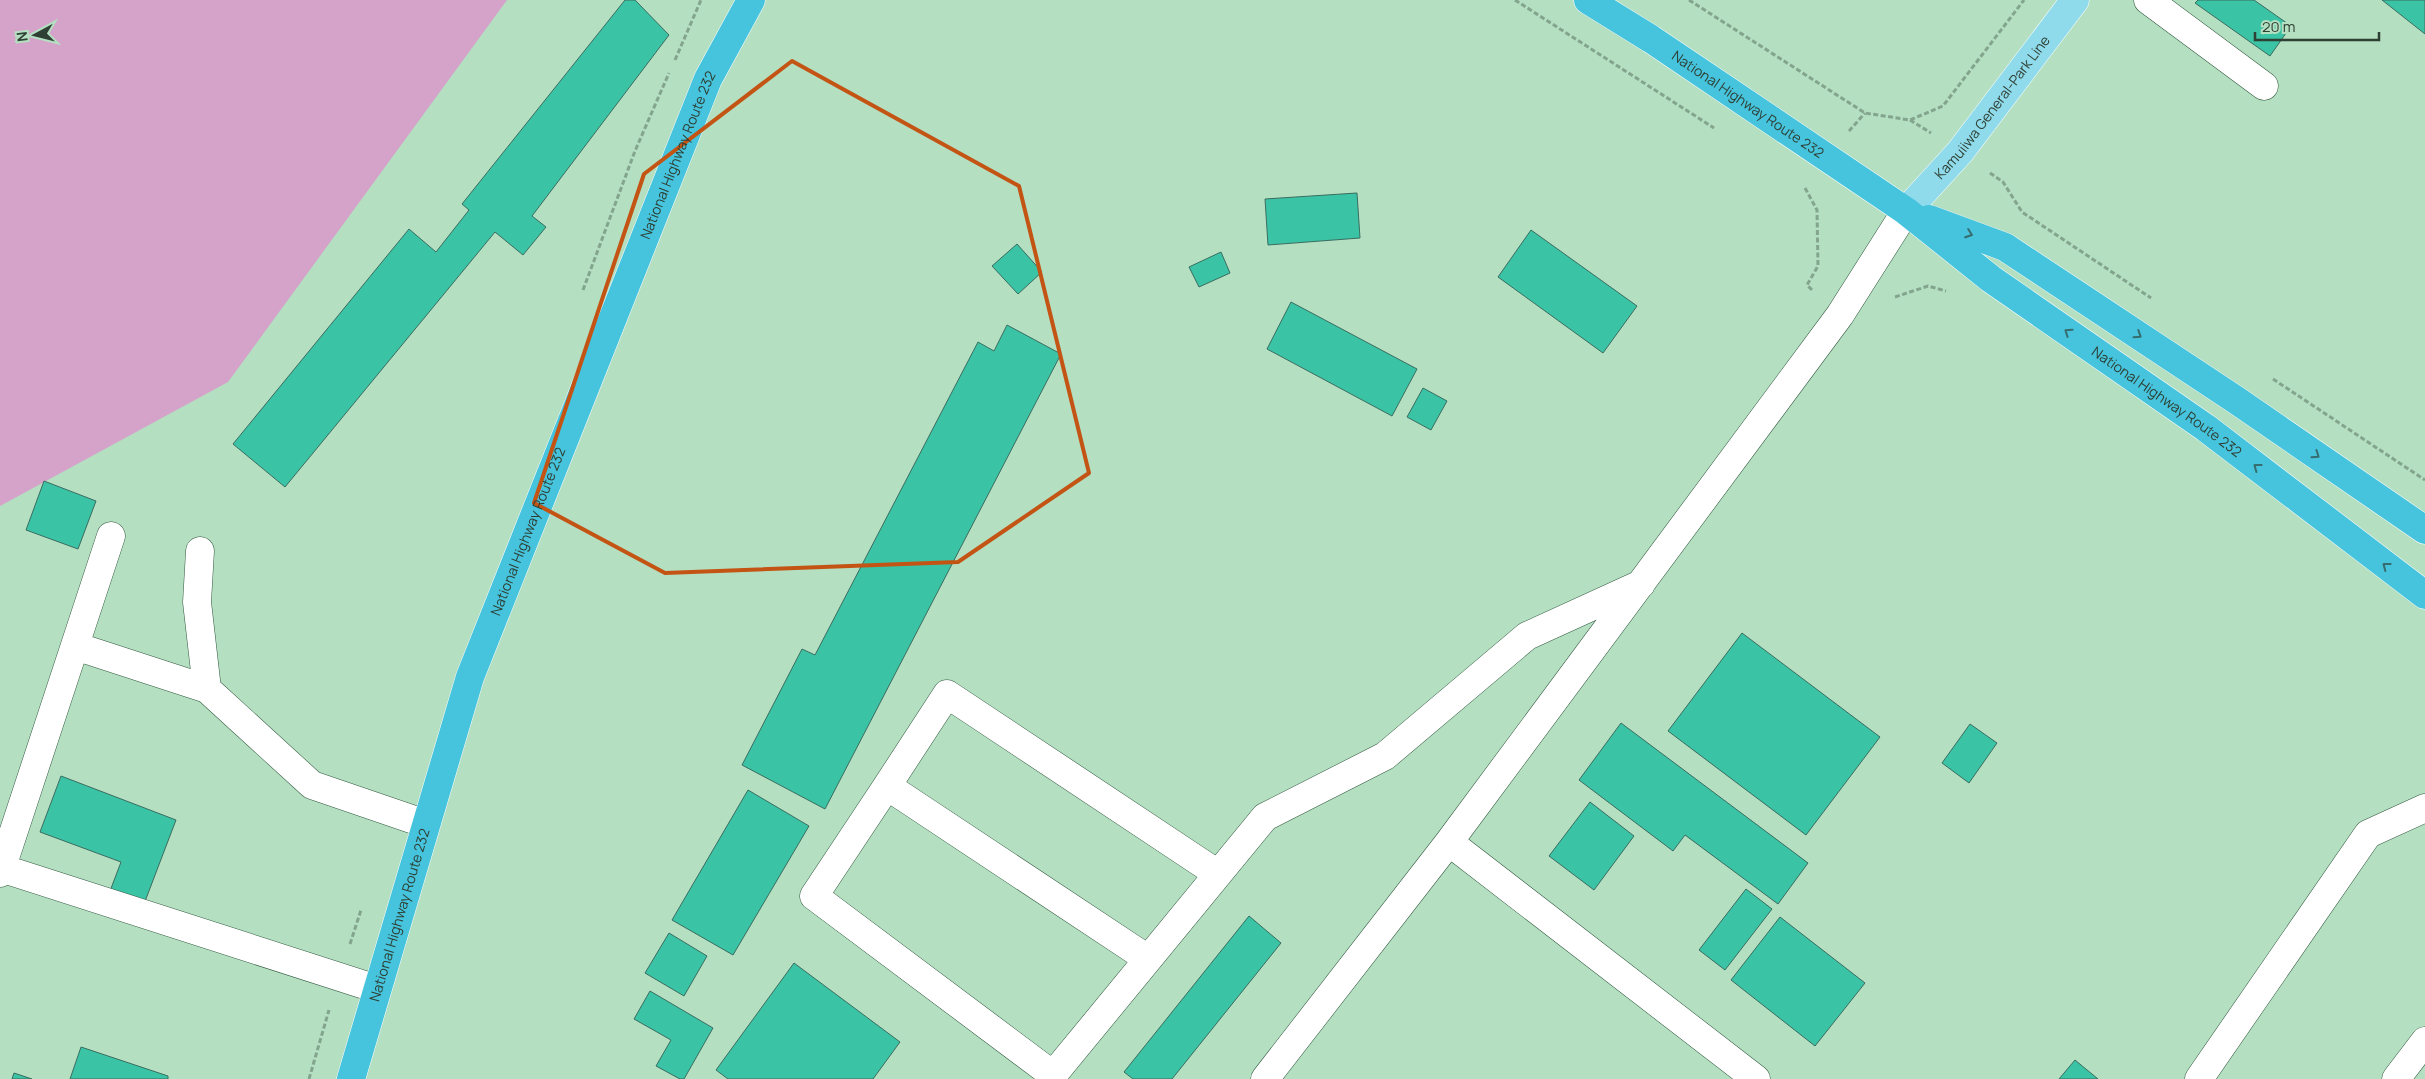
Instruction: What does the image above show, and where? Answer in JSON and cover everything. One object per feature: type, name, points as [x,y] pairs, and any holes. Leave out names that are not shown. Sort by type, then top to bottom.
[{"type":"highway","name":"National Highway Route 232","points":[[351,1079],[470,677],[708,79],[751,0]]},
{"type":"highway","name":"National Highway Route 232","points":[[1588,0],[1651,39],[1906,211],[1991,279],[2206,428],[2425,595]]},
{"type":"highway","name":"National Highway Route 232","points":[[1906,211],[2005,247],[2236,400],[2425,530]]},
{"type":"main road","name":"Kamuiiwa General-Park Line","points":[[1906,211],[1960,152],[2075,0]]},
{"type":"street","points":[[2148,0],[2264,86]]},
{"type":"street","points":[[1265,1079],[1449,842],[1840,315],[1906,211]]},
{"type":"street","points":[[111,536],[1,871],[378,989]]},
{"type":"street","points":[[200,551],[197,602],[206,689]]},
{"type":"street","points":[[1218,874],[947,694],[814,896],[1053,1075],[1265,817],[1385,756],[1526,636],[1641,584]]},
{"type":"street","points":[[75,646],[206,689],[312,785],[426,824]]},
{"type":"street","points":[[887,786],[1148,959]]},
{"type":"street","points":[[2200,1079],[2368,834],[2425,808]]},
{"type":"street","points":[[1449,842],[1756,1079]]},
{"type":"street","points":[[2396,1079],[2425,1041]]},
{"type":"path","points":[[1515,0],[1721,132]]},
{"type":"path","points":[[1688,0],[1864,112],[1910,120],[1960,152],[2003,182],[2022,212],[2154,299]]},
{"type":"path","points":[[1910,120],[1942,106],[2024,0]]},
{"type":"path","points":[[1804,185],[1817,210],[1818,266],[1807,285],[1840,315]]},
{"type":"path","points":[[2269,376],[2425,480]]},
{"type":"highlighted area","points":[[792,61],[1019,186],[1089,473],[958,562],[665,573],[534,503],[644,174]]},
{"type":"shaded area","points":[[0,0],[507,0],[228,382],[0,506]]},
{"type":"building","points":[[625,0],[635,0],[669,35],[532,216],[546,227],[523,255],[495,232],[285,487],[233,444],[409,229],[436,252],[469,210],[462,204]]},
{"type":"building","points":[[2198,0],[2254,0],[2291,26],[2270,56],[2195,3]]},
{"type":"building","points":[[2382,0],[2425,0],[2425,34]]},
{"type":"building","points":[[1357,193],[1360,238],[1268,245],[1265,199]]},
{"type":"building","points":[[1531,230],[1637,306],[1603,353],[1498,277]]},
{"type":"building","points":[[1017,244],[1042,272],[1018,294],[992,266]]},
{"type":"building","points":[[1221,252],[1230,273],[1199,287],[1189,267]]},
{"type":"building","points":[[1291,302],[1417,369],[1392,416],[1267,349]]},
{"type":"building","points":[[1007,325],[1061,354],[825,809],[742,765],[802,649],[815,655],[978,342],[994,351]]},
{"type":"building","points":[[1423,388],[1447,401],[1431,430],[1407,417]]},
{"type":"building","points":[[44,481],[96,501],[78,549],[26,530]]},
{"type":"building","points":[[1742,633],[1880,737],[1806,835],[1668,731]]},
{"type":"building","points":[[1621,723],[1808,863],[1778,904],[1685,835],[1673,851],[1579,780]]},
{"type":"building","points":[[1970,724],[1997,743],[1969,783],[1942,763]]},
{"type":"building","points":[[61,776],[176,820],[144,904],[110,891],[121,862],[40,832]]},
{"type":"building","points":[[748,790],[809,826],[733,955],[672,920]]},
{"type":"building","points":[[1590,802],[1634,836],[1594,890],[1549,856]]},
{"type":"building","points":[[1746,889],[1772,909],[1725,970],[1699,950]]},
{"type":"building","points":[[1249,916],[1281,943],[1172,1079],[1133,1079],[1124,1072]]},
{"type":"building","points":[[1780,917],[1865,983],[1815,1046],[1731,980]]},
{"type":"building","points":[[669,933],[707,956],[684,996],[645,973]]},
{"type":"building","points":[[794,963],[900,1042],[873,1079],[728,1079],[716,1070]]},
{"type":"building","points":[[650,991],[713,1028],[684,1079],[680,1079],[656,1066],[671,1040],[634,1019]]},
{"type":"building","points":[[81,1047],[168,1076],[168,1079],[70,1079]]},
{"type":"building","points":[[2075,1060],[2098,1079],[2059,1079]]},
{"type":"building","points":[[14,1073],[32,1079],[12,1079]]}]
